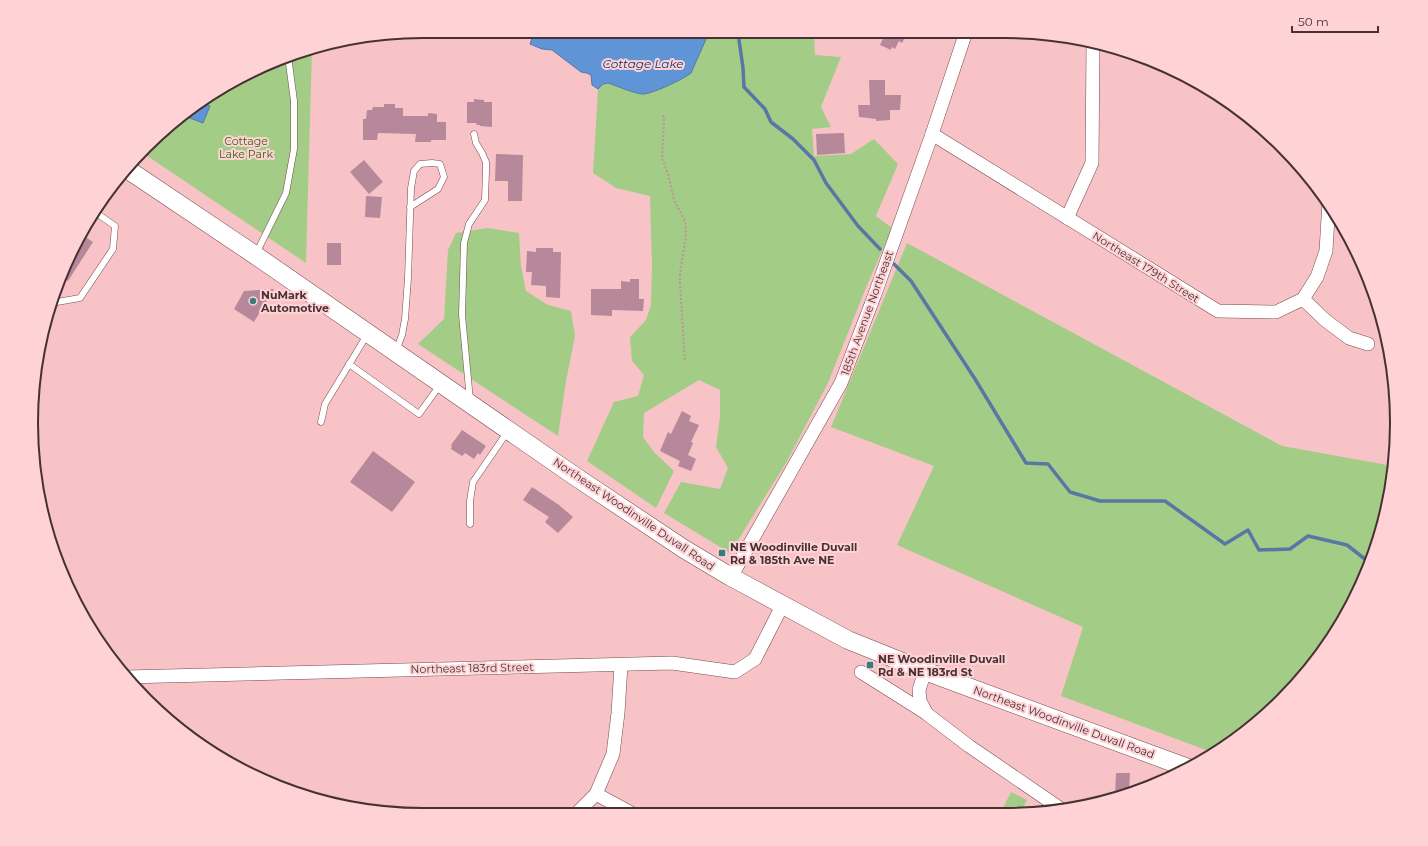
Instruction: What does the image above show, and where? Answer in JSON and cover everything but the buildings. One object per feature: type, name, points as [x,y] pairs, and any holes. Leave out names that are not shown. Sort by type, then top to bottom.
[{"type":"main road","name":"Northeast Woodinville Duvall Road","points":[[132,172],[255,255],[635,517],[731,577],[782,606],[848,640],[925,672],[1180,765]]},
{"type":"street","name":"185th Avenue Northeast","points":[[731,577],[841,383],[875,294],[932,134],[964,38]]},
{"type":"street","points":[[1068,218],[1092,163],[1093,48]]},
{"type":"street","name":"Northeast 179th Street","points":[[932,134],[1218,311],[1276,312],[1303,299]]},
{"type":"street","points":[[1328,214],[1326,252],[1317,277],[1303,299],[1325,320],[1349,338],[1368,344]]},
{"type":"street","name":"Northeast 183rd Street","points":[[134,677],[672,663],[735,672],[755,659],[782,606]]},
{"type":"street","points":[[582,808],[596,794],[613,754],[618,713],[621,665]]},
{"type":"street","points":[[861,672],[927,714],[969,746],[1055,805]]},
{"type":"street","points":[[925,672],[919,690],[920,701],[927,714]]},
{"type":"street","points":[[596,794],[622,808]]},
{"type":"lane","points":[[255,255],[286,193],[294,149],[294,101],[289,62]]},
{"type":"lane","points":[[470,404],[462,315],[464,243],[469,224],[485,200],[486,171],[486,162],[476,143],[474,134]]},
{"type":"lane","points":[[396,352],[402,335],[405,319],[408,278],[410,207],[411,188],[414,171],[420,164],[440,164],[444,177],[438,189],[410,207]]},
{"type":"lane","points":[[57,302],[80,298],[113,249],[115,226],[99,215]]},
{"type":"lane","points":[[321,422],[324,404],[368,333]]},
{"type":"lane","points":[[349,364],[419,414],[441,384]]},
{"type":"lane","points":[[470,524],[470,500],[473,482],[508,430]]},
{"type":"path","points":[[663,115],[662,158],[669,178],[674,200],[685,221],[686,236],[680,274],[685,362]]},
{"type":"green space","points":[[707,38],[814,38],[815,55],[841,57],[821,107],[831,127],[812,129],[814,156],[851,154],[874,139],[898,164],[876,216],[892,228],[865,290],[828,383],[786,463],[730,553],[664,513],[681,482],[720,489],[728,468],[716,447],[720,417],[720,390],[699,380],[644,413],[643,437],[654,452],[674,471],[656,508],[587,461],[614,402],[638,396],[644,375],[632,361],[630,337],[646,320],[651,305],[652,264],[650,196],[616,188],[593,173],[598,89],[603,84],[608,83],[642,94],[691,73]]},
{"type":"green space","name":"Cottage Lake Park","points":[[312,54],[306,263],[147,156],[169,134],[189,118],[230,90],[276,67]]},
{"type":"green space","points":[[487,228],[519,233],[521,266],[526,291],[548,305],[571,311],[575,336],[566,381],[558,436],[418,344],[444,319],[448,250],[456,233]]},
{"type":"green space","points":[[907,243],[1282,446],[1388,465],[1383,498],[1370,547],[1350,593],[1325,637],[1294,677],[1277,695],[1239,728],[1207,750],[1061,696],[1083,627],[897,545],[934,466],[831,427]]},
{"type":"green space","points":[[1011,792],[1027,800],[1023,807],[1003,808]]},
{"type":"water","name":"Cottage Lake","points":[[532,38],[707,38],[691,73],[667,86],[646,94],[630,91],[608,83],[603,84],[598,89],[592,85],[591,75],[581,72],[552,50],[542,49],[530,44]]},
{"type":"water","points":[[207,105],[210,106],[203,123],[189,118]]},
{"type":"waterway","points":[[739,38],[744,87],[765,109],[771,122],[793,139],[814,160],[826,183],[858,226],[880,249]]},
{"type":"waterway","points":[[894,264],[911,281],[975,379],[1026,463],[1048,464],[1070,492],[1100,501],[1165,501],[1225,544],[1248,530],[1259,550],[1290,549],[1308,536],[1347,545],[1365,559]]},
{"type":"place","name":"NuMark Automotive","points":[[253,301]]},
{"type":"place","name":"NE Woodinville Duvall Rd & 185th Ave NE","points":[[722,553]]},
{"type":"place","name":"NE Woodinville Duvall Rd & NE 183rd St","points":[[870,665]]}]
